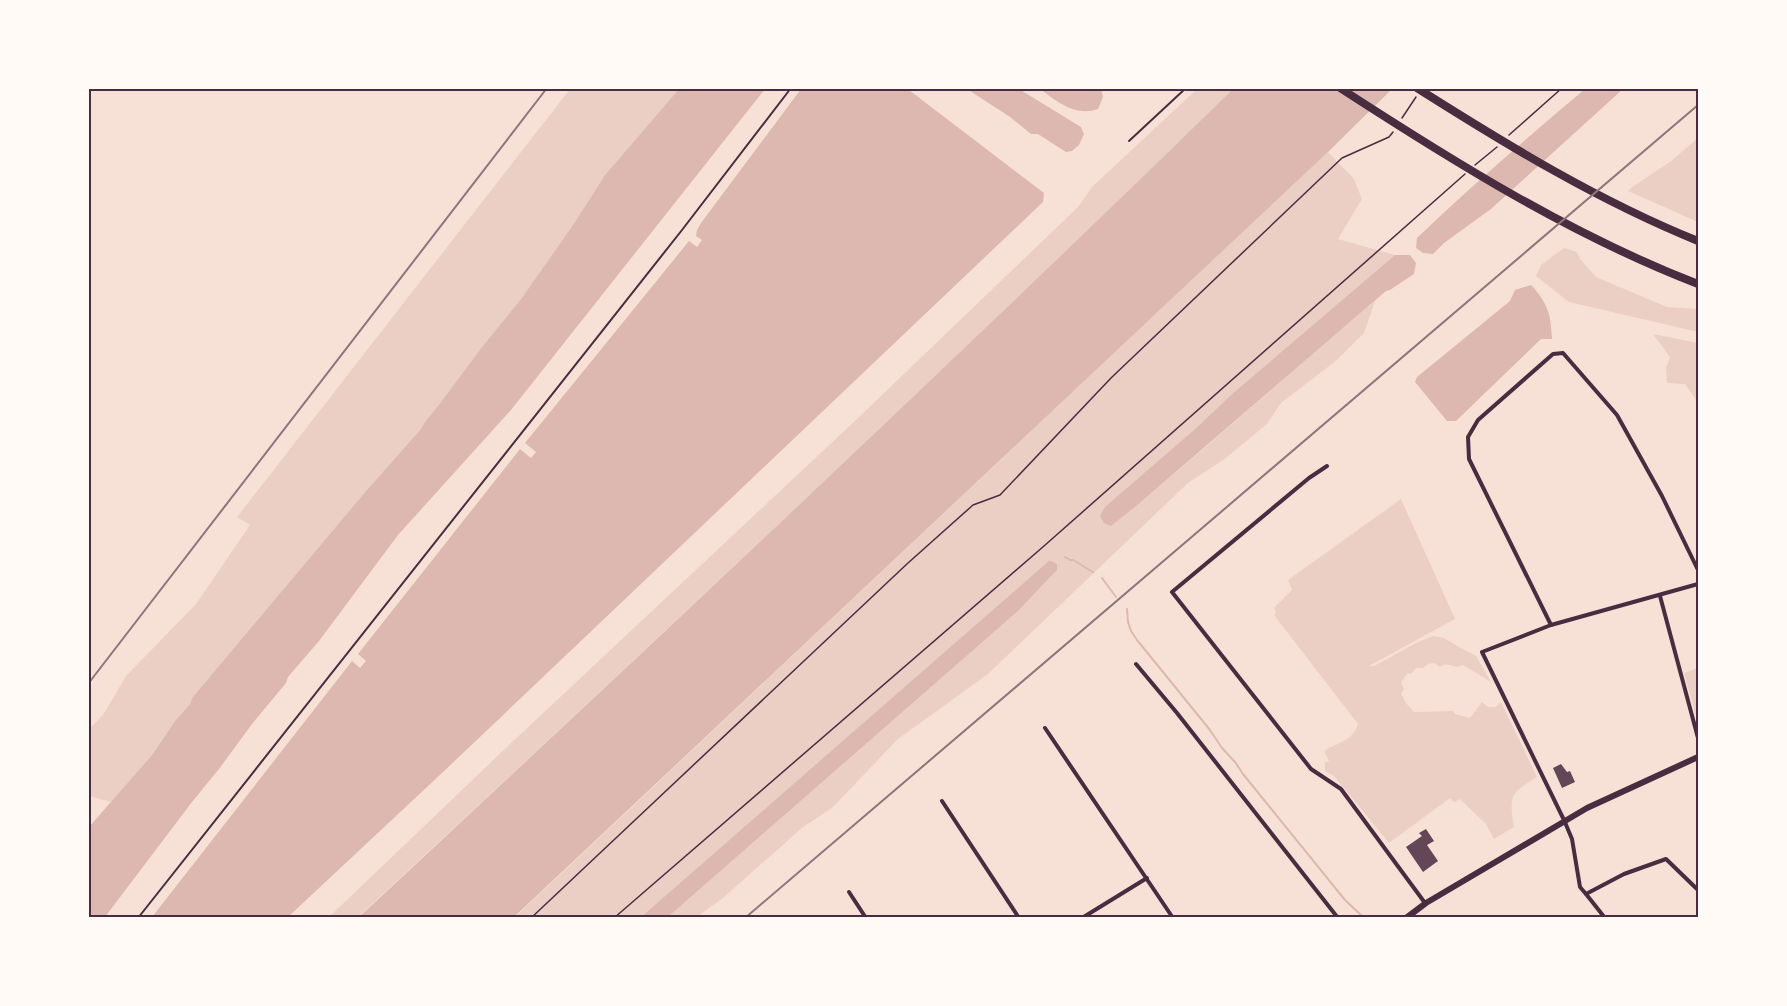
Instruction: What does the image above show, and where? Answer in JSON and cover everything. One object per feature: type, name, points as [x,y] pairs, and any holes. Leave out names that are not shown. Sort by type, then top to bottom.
[{"type":"highway","points":[[1340,88],[1391,122],[1510,193],[1599,241],[1698,284]]},
{"type":"highway","points":[[1417,88],[1558,173],[1634,212],[1698,241]]},
{"type":"main road","points":[[1406,918],[1426,903],[1564,820],[1698,757]]},
{"type":"street","points":[[1551,625],[1469,459],[1468,437],[1478,420],[1553,354],[1563,353],[1617,415],[1662,496],[1698,570]]},
{"type":"street","points":[[1327,466],[1309,478],[1172,592],[1311,769],[1341,789],[1426,903]]},
{"type":"street","points":[[1605,918],[1580,887],[1572,839],[1482,652],[1551,625],[1698,584]]},
{"type":"street","points":[[1660,596],[1698,738]]},
{"type":"street","points":[[1136,664],[1338,918]]},
{"type":"street","points":[[1045,728],[1173,918]]},
{"type":"street","points":[[942,801],[1019,918]]},
{"type":"street","points":[[1586,894],[1624,874],[1666,859],[1698,890]]},
{"type":"street","points":[[1082,918],[1147,878]]},
{"type":"street","points":[[849,892],[866,918]]},
{"type":"lane","points":[[138,918],[791,88]]},
{"type":"lane","points":[[1129,141],[1186,88]]},
{"type":"path","points":[[1476,164],[1562,88]]},
{"type":"path","points":[[1402,118],[1415,98]]},
{"type":"path","points":[[531,918],[908,563],[973,505],[1000,495],[1111,378],[1342,158],[1389,137],[1396,127]]},
{"type":"path","points":[[614,918],[1044,546],[1468,172]]},
{"type":"shaded area","points":[[680,88],[765,89],[511,410],[398,535],[319,641],[288,677],[286,683],[252,724],[105,917],[89,917],[89,827],[152,755],[175,721],[190,704],[192,698],[421,429],[521,299],[605,175]]},
{"type":"shaded area","points":[[570,89],[680,89],[605,175],[521,299],[421,429],[192,698],[190,704],[175,721],[152,755],[111,802],[89,796],[89,729],[103,715],[126,676],[196,604],[250,525],[237,517]]},
{"type":"shaded area","points":[[801,89],[910,89],[1044,193],[1043,202],[288,917],[152,917],[352,661],[360,668],[366,661],[358,654],[520,449],[531,458],[536,452],[525,443],[689,241],[697,247],[702,240],[696,236],[701,223]]},
{"type":"shaded area","points":[[967,89],[1019,89],[1081,127],[1084,134],[1079,145],[1072,151],[1066,152],[1038,134],[1031,134],[1010,117]]},
{"type":"shaded area","points":[[1040,89],[1101,89],[1103,97],[1098,109],[1074,110]]},
{"type":"shaded area","points":[[1197,89],[1233,89],[798,506],[358,917],[328,918],[858,418],[1078,207],[1092,187]]},
{"type":"shaded area","points":[[1233,89],[1392,89],[1328,152],[514,917],[358,918],[908,402]]},
{"type":"shaded area","points":[[1585,89],[1623,89],[1491,209],[1444,243],[1433,254],[1423,253],[1416,248],[1417,238],[1437,219]]},
{"type":"shaded area","points":[[1698,138],[1698,222],[1628,191],[1671,161]]},
{"type":"shaded area","points":[[1328,152],[1354,179],[1362,199],[1338,239],[1395,255],[1232,394],[1194,430],[1111,526],[1375,301],[1364,333],[1337,360],[1281,403],[1267,424],[1226,458],[1188,483],[988,674],[898,739],[832,808],[803,827],[723,898],[697,917],[668,917],[1018,611],[1057,570],[1057,564],[1049,562],[641,917],[514,918]]},
{"type":"shaded area","points":[[1564,248],[1577,252],[1580,259],[1596,277],[1667,307],[1698,309],[1698,332],[1569,302],[1536,276],[1541,265]]},
{"type":"shaded area","points":[[1395,255],[1410,255],[1416,263],[1414,274],[1386,291],[1135,507],[1111,526],[1104,523],[1100,516],[1105,507],[1232,394]]},
{"type":"shaded area","points":[[1531,285],[1548,310],[1552,339],[1541,339],[1456,421],[1447,421],[1415,382],[1417,377],[1510,301],[1515,290]]},
{"type":"shaded area","points":[[1653,334],[1698,343],[1698,403],[1685,384],[1667,383],[1666,368],[1670,357]]},
{"type":"shaded area","points":[[1401,499],[1455,619],[1369,666],[1374,666],[1433,636],[1444,638],[1476,656],[1491,682],[1463,665],[1440,667],[1434,663],[1423,668],[1416,668],[1411,674],[1408,673],[1401,682],[1404,689],[1401,694],[1414,712],[1453,711],[1455,714],[1470,718],[1482,702],[1488,707],[1496,707],[1501,702],[1537,777],[1521,787],[1514,796],[1512,808],[1514,827],[1494,839],[1486,824],[1460,799],[1454,802],[1450,798],[1389,843],[1334,776],[1325,771],[1325,762],[1329,761],[1324,751],[1352,735],[1358,724],[1274,615],[1276,612],[1274,608],[1292,590],[1288,580]]},
{"type":"shaded area","points":[[1049,561],[1057,564],[1057,570],[1018,611],[668,917],[641,917]]},
{"type":"shaded area","points":[[1698,668],[1698,723],[1684,673]]},
{"type":"building","points":[[1561,764],[1567,772],[1570,771],[1575,782],[1562,788],[1553,768]]},
{"type":"building","points":[[1426,829],[1434,841],[1427,845],[1438,861],[1423,872],[1406,847],[1422,836],[1419,833]]},
{"type":"waterway","points":[[1065,557],[1093,572]]},
{"type":"waterway","points":[[1102,578],[1116,597]]},
{"type":"waterway","points":[[1127,609],[1128,622],[1137,640],[1345,900],[1366,918]]},
{"type":"railway","points":[[88,684],[547,88]]},
{"type":"railway","points":[[745,918],[1698,105]]}]
